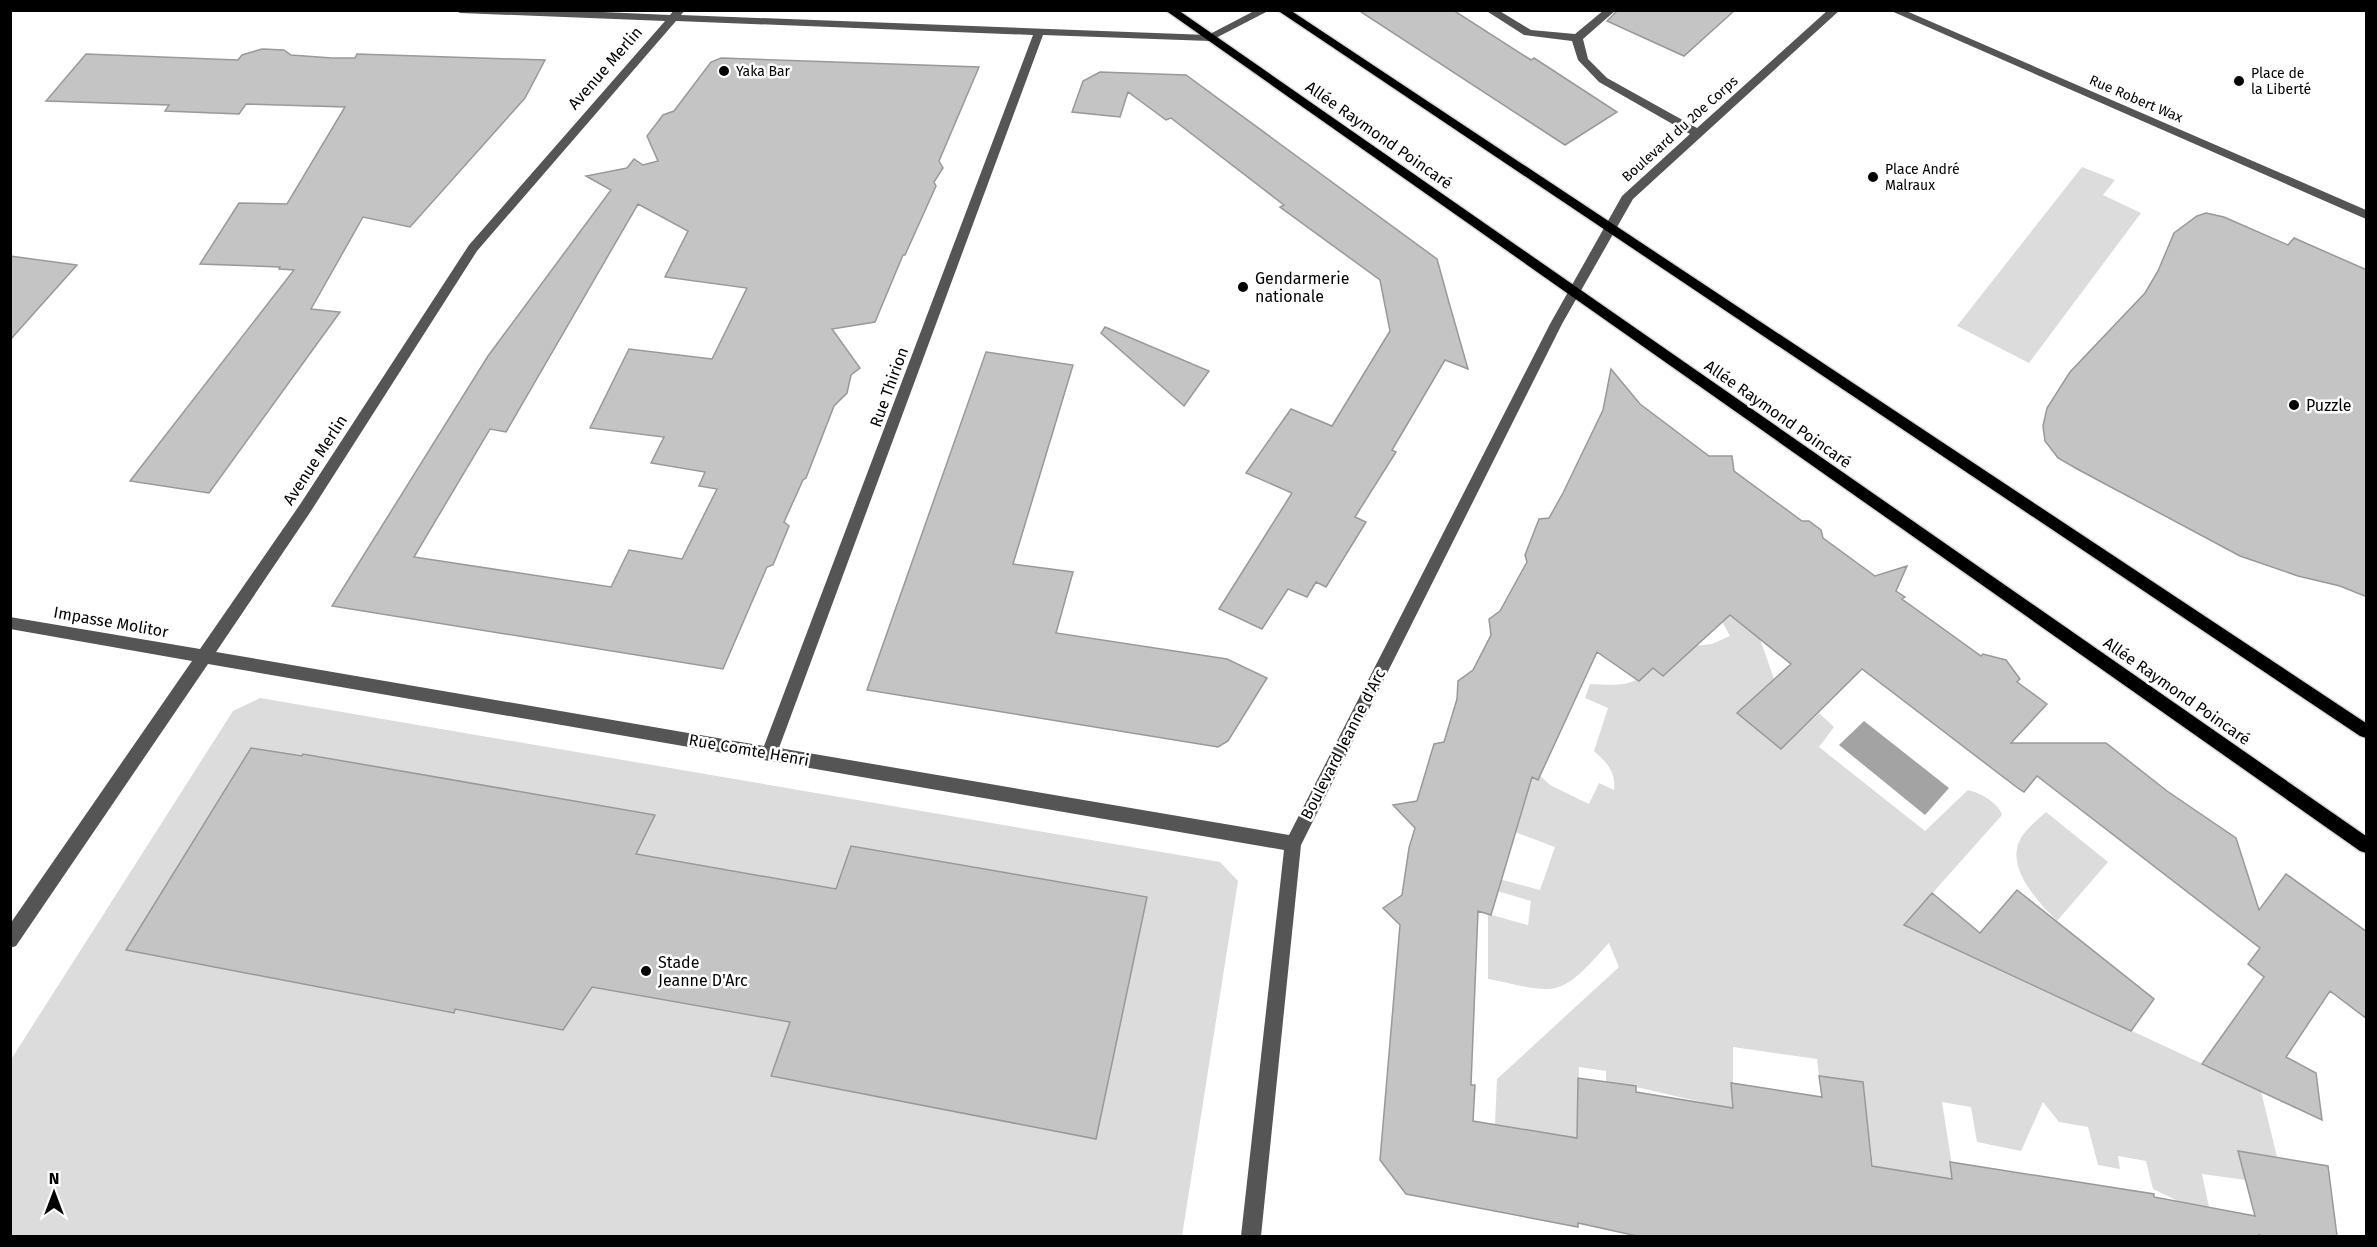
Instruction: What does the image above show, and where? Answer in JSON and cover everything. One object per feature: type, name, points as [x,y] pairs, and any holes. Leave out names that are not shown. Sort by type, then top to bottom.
[{"type":"main road","name":"Allée Raymond Poincaré","points":[[1170,10],[2367,845]]},
{"type":"main road","points":[[1282,10],[2367,731]]},
{"type":"street","points":[[460,10],[677,14],[1210,38],[1265,10]]},
{"type":"street","points":[[1490,10],[1528,33],[1577,38],[1611,10]]},
{"type":"street","name":"Boulevard du 20e Corps","points":[[1573,293],[1628,196],[1835,10]]},
{"type":"street","name":"Rue Robert Wax","points":[[1894,10],[2367,215]]},
{"type":"street","name":"Avenue Merlin","points":[[10,940],[306,507],[473,248],[677,14]]},
{"type":"street","name":"Rue Thirion","points":[[769,753],[1039,32]]},
{"type":"street","points":[[1577,38],[1583,60],[1603,80],[1698,133]]},
{"type":"street","name":"Boulevard Jeanne d'Arc","points":[[1251,1236],[1293,844],[1573,293]]},
{"type":"street","name":"Impasse Molitor","points":[[10,623],[205,656]]},
{"type":"street","name":"Rue Comte Henri","points":[[205,656],[1293,844]]},
{"type":"shaded area","points":[[2082,167],[2115,180],[2103,195],[2141,213],[2029,363],[1957,326]]},
{"type":"shaded area","points":[[1710,600],[1760,639],[1774,679],[1738,713],[1781,749],[1819,713],[1834,727],[1819,747],[1925,831],[1968,790],[1988,799],[2000,810],[2002,815],[1904,925],[2261,1091],[2277,1157],[2239,1151],[2246,1180],[2202,1174],[2209,1207],[2180,1202],[2153,1189],[2146,1161],[2118,1156],[2120,1169],[2098,1165],[2088,1127],[2059,1122],[2043,1102],[2021,1151],[1977,1142],[1971,1107],[1942,1102],[1957,1197],[1898,1176],[1893,1169],[1873,1166],[1863,1082],[1819,1076],[1817,1059],[1733,1047],[1733,1108],[1606,1082],[1606,1071],[1579,1067],[1578,1138],[1495,1124],[1497,1079],[1619,967],[1609,943],[1575,978],[1558,987],[1534,988],[1488,979],[1488,914],[1528,925],[1531,901],[1490,889],[1492,877],[1540,890],[1555,847],[1515,832],[1534,770],[1550,785],[1589,804],[1599,783],[1614,790],[1614,778],[1610,768],[1594,751],[1608,708],[1585,698],[1590,684],[1624,684],[1638,679],[1653,668],[1663,676],[1693,646],[1712,644],[1730,636]]},
{"type":"shaded area","name":"Stade Jeanne D'Arc","points":[[260,698],[1220,862],[1238,881],[1182,1236],[11,1236],[10,1061],[233,711]]},
{"type":"shaded area","points":[[1864,721],[1949,788],[1925,815],[1839,745]]},
{"type":"shaded area","points":[[2046,812],[2108,862],[2057,921],[2029,889],[2019,869],[2017,859],[2017,849],[2021,838]]},
{"type":"building","points":[[1358,10],[1453,10],[1531,60],[1534,58],[1617,112],[1565,145]]},
{"type":"building","points":[[1618,10],[1735,10],[1684,56],[1607,21]]},
{"type":"building","points":[[262,49],[284,50],[291,55],[332,58],[355,58],[357,54],[545,60],[525,98],[410,227],[363,217],[311,309],[340,312],[209,493],[130,481],[294,270],[279,269],[280,267],[200,264],[239,203],[287,204],[345,107],[246,104],[239,114],[165,111],[169,105],[46,101],[86,54],[238,60],[242,55]]},
{"type":"building","points":[[721,58],[979,67],[939,161],[943,168],[934,182],[936,186],[905,255],[903,255],[875,322],[832,329],[860,368],[851,375],[847,393],[834,406],[806,478],[784,522],[789,526],[773,565],[767,567],[723,669],[332,606],[488,356],[611,190],[586,176],[627,168],[634,159],[643,165],[658,161],[647,136],[663,115],[674,111],[711,62]],"holes":[[[638,204],[688,231],[665,277],[747,288],[712,359],[629,349],[590,428],[664,437],[651,463],[705,472],[699,486],[717,489],[682,559],[629,550],[611,587],[414,557],[490,429],[506,432]]]},
{"type":"building","points":[[1100,72],[1186,75],[1437,259],[1468,369],[1445,360],[1392,450],[1396,452],[1355,517],[1366,522],[1326,587],[1316,582],[1307,597],[1288,589],[1262,629],[1219,609],[1292,493],[1246,473],[1291,409],[1332,426],[1390,331],[1380,280],[1280,207],[1284,205],[1171,118],[1166,120],[1128,92],[1120,117],[1072,112],[1083,81]]},
{"type":"building","name":"Puzzle","points":[[2206,213],[2224,217],[2288,245],[2294,238],[2367,270],[2367,597],[2340,586],[2298,576],[2240,556],[2058,458],[2045,441],[2043,426],[2047,408],[2070,372],[2145,293],[2158,271],[2174,233],[2197,216]]},
{"type":"building","points":[[10,256],[77,265],[10,340]]},
{"type":"building","points":[[1105,327],[1209,371],[1184,406],[1101,333]]},
{"type":"building","points":[[986,352],[1073,365],[1013,564],[1073,572],[1056,633],[1227,659],[1267,678],[1228,741],[1218,747],[867,690]]},
{"type":"building","points":[[1611,369],[1640,404],[1709,456],[1732,456],[1734,471],[1802,521],[1809,521],[1821,530],[1823,538],[1875,576],[1907,566],[1896,591],[1905,597],[1902,599],[1981,656],[1983,654],[2006,660],[2020,679],[2017,682],[2047,704],[2011,743],[2106,743],[2167,791],[2236,838],[2259,910],[2286,874],[2367,932],[2367,1019],[2330,991],[2286,1057],[2316,1073],[2322,1120],[2202,1064],[2264,977],[2248,964],[2260,948],[2037,776],[2024,792],[2019,789],[1862,669],[1781,749],[1737,713],[1791,664],[1730,615],[1663,676],[1653,668],[1639,681],[1597,652],[1538,780],[1532,777],[1491,915],[1478,911],[1471,1085],[1475,1085],[1473,1121],[1577,1138],[1578,1078],[1636,1086],[1636,1092],[1733,1108],[1731,1083],[1822,1097],[1819,1076],[1863,1082],[1872,1166],[1952,1179],[1950,1162],[2154,1194],[2154,1197],[2255,1216],[2238,1151],[2328,1166],[2337,1236],[2260,1236],[2259,1234],[2259,1236],[1637,1236],[1578,1223],[1578,1227],[1406,1194],[1380,1160],[1400,925],[1383,908],[1402,895],[1409,848],[1415,828],[1393,805],[1417,801],[1434,744],[1444,742],[1457,699],[1458,681],[1473,670],[1491,635],[1489,619],[1500,611],[1527,562],[1525,555],[1539,519],[1549,518],[1563,493],[1603,410]]},
{"type":"building","points":[[251,748],[302,756],[303,754],[655,815],[636,854],[836,889],[851,846],[1147,897],[1096,1139],[771,1076],[790,1022],[592,987],[563,1030],[455,1009],[454,1013],[126,950]]},
{"type":"building","points":[[2017,890],[2154,999],[2131,1031],[1904,925],[1932,893],[1980,933]]},
{"type":"place","name":"Yaka Bar","points":[[724,71]]},
{"type":"place","name":"Place de la Liberté","points":[[2239,81]]},
{"type":"place","name":"Place André Malraux","points":[[1873,177]]},
{"type":"place","name":"Gendarmerie nationale","points":[[1243,287]]},
{"type":"place","name":"Puzzle","points":[[2294,405]]},
{"type":"place","name":"Stade Jeanne D'Arc","points":[[646,971]]}]
